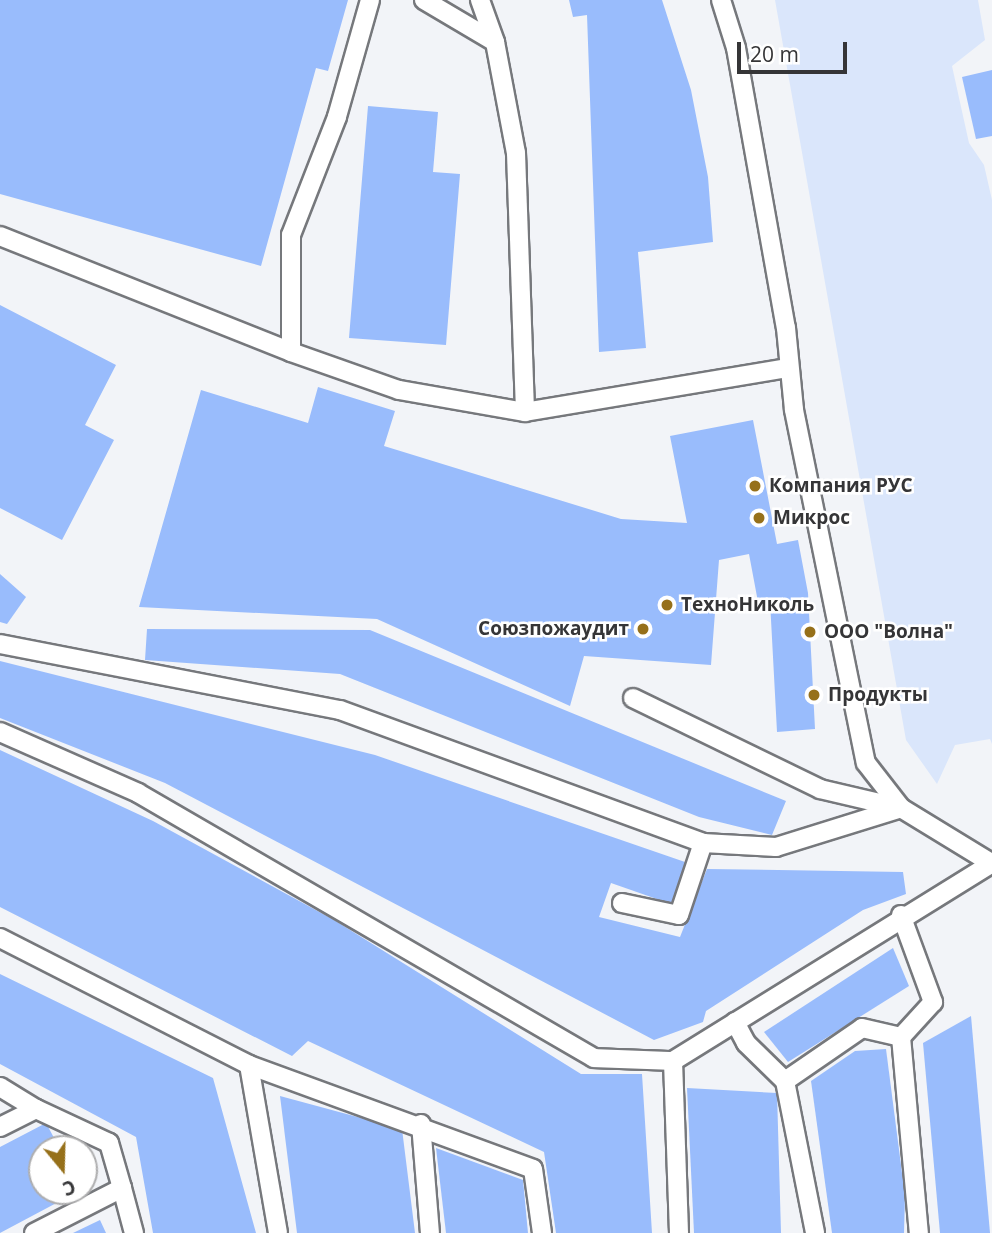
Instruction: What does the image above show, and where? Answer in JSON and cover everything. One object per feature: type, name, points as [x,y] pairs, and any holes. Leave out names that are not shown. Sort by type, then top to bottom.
[{"type":"lane","points":[[291,352],[291,235],[337,117],[370,0]]},
{"type":"lane","points":[[424,0],[495,42]]},
{"type":"lane","points":[[480,0],[495,42],[516,153],[525,412]]},
{"type":"lane","points":[[721,0],[739,61],[786,328],[788,368],[866,763],[901,808]]},
{"type":"lane","points":[[0,236],[291,352],[399,390],[525,412],[788,368]]},
{"type":"lane","points":[[0,645],[340,710],[703,844],[776,847],[901,808]]},
{"type":"lane","points":[[0,732],[138,793],[594,1058],[673,1061],[901,915],[992,863],[901,808],[820,789],[633,698]]},
{"type":"lane","points":[[622,903],[679,915],[703,844]]},
{"type":"lane","points":[[901,915],[933,1002],[901,1037],[919,1233]]},
{"type":"lane","points":[[0,938],[249,1065],[421,1124],[533,1169],[542,1233]]},
{"type":"lane","points":[[735,1022],[746,1044],[785,1081],[815,1233]]},
{"type":"lane","points":[[785,1081],[862,1028],[901,1037]]},
{"type":"lane","points":[[673,1061],[679,1233]]},
{"type":"lane","points":[[249,1065],[278,1233]]},
{"type":"lane","points":[[0,1087],[36,1109],[109,1143],[134,1233]]},
{"type":"lane","points":[[0,1127],[36,1109]]},
{"type":"lane","points":[[421,1124],[430,1233]]},
{"type":"lane","points":[[34,1233],[122,1188]]},
{"type":"shaded area","points":[[775,0],[978,0],[985,40],[952,66],[969,143],[984,165],[992,200],[992,744],[990,739],[955,745],[937,784],[906,740]]},
{"type":"building","points":[[0,0],[348,0],[328,71],[316,68],[261,266],[0,194]]},
{"type":"building","points":[[569,0],[662,0],[691,90],[708,177],[713,242],[638,252],[646,348],[599,352],[587,15],[573,17]]},
{"type":"building","points":[[992,70],[992,136],[976,139],[962,77]]},
{"type":"building","points":[[368,106],[438,112],[433,172],[460,174],[446,345],[349,338]]},
{"type":"building","points":[[0,305],[116,365],[85,425],[114,440],[62,540],[0,508]]},
{"type":"building","points":[[318,387],[395,411],[384,446],[621,519],[687,523],[670,436],[753,420],[777,544],[798,540],[808,593],[815,729],[777,732],[770,601],[758,602],[749,554],[719,560],[711,665],[584,656],[570,706],[377,619],[139,607],[201,390],[308,423]]},
{"type":"building","points":[[0,574],[26,597],[7,624],[0,622]]},
{"type":"building","points":[[147,629],[370,630],[786,801],[772,835],[699,817],[340,674],[145,660]]},
{"type":"building","points":[[0,661],[375,755],[685,862],[674,905],[611,883],[599,917],[680,937],[707,869],[903,872],[906,894],[863,910],[706,1011],[703,1022],[654,1040],[165,783],[0,718]]},
{"type":"building","points":[[0,750],[153,821],[334,920],[581,1074],[642,1074],[652,1233],[556,1233],[544,1152],[308,1041],[292,1056],[0,907]]},
{"type":"building","points":[[893,948],[909,986],[788,1062],[764,1032]]},
{"type":"building","points":[[0,974],[213,1078],[256,1233],[153,1233],[136,1137],[0,1064]]},
{"type":"building","points":[[971,1016],[990,1233],[940,1233],[923,1043]]},
{"type":"building","points":[[886,1049],[905,1196],[904,1233],[832,1233],[811,1081],[855,1051]]},
{"type":"building","points":[[687,1088],[777,1093],[781,1233],[694,1233]]},
{"type":"building","points":[[280,1096],[402,1129],[415,1233],[297,1233]]},
{"type":"building","points":[[46,1123],[52,1135],[28,1135],[28,1205],[53,1205],[0,1233],[0,1147]]},
{"type":"building","points":[[436,1148],[523,1180],[528,1233],[446,1233]]},
{"type":"building","points":[[100,1220],[106,1233],[73,1233]]},
{"type":"place","name":"Компания РУС","points":[[755,486]]},
{"type":"place","name":"Микрос","points":[[759,518]]},
{"type":"place","name":"ТехноНиколь","points":[[667,605]]},
{"type":"place","name":"Союзпожаудит","points":[[643,629]]},
{"type":"place","name":"ООО \"Волна\"","points":[[810,632]]},
{"type":"place","name":"Продукты","points":[[814,695]]}]
